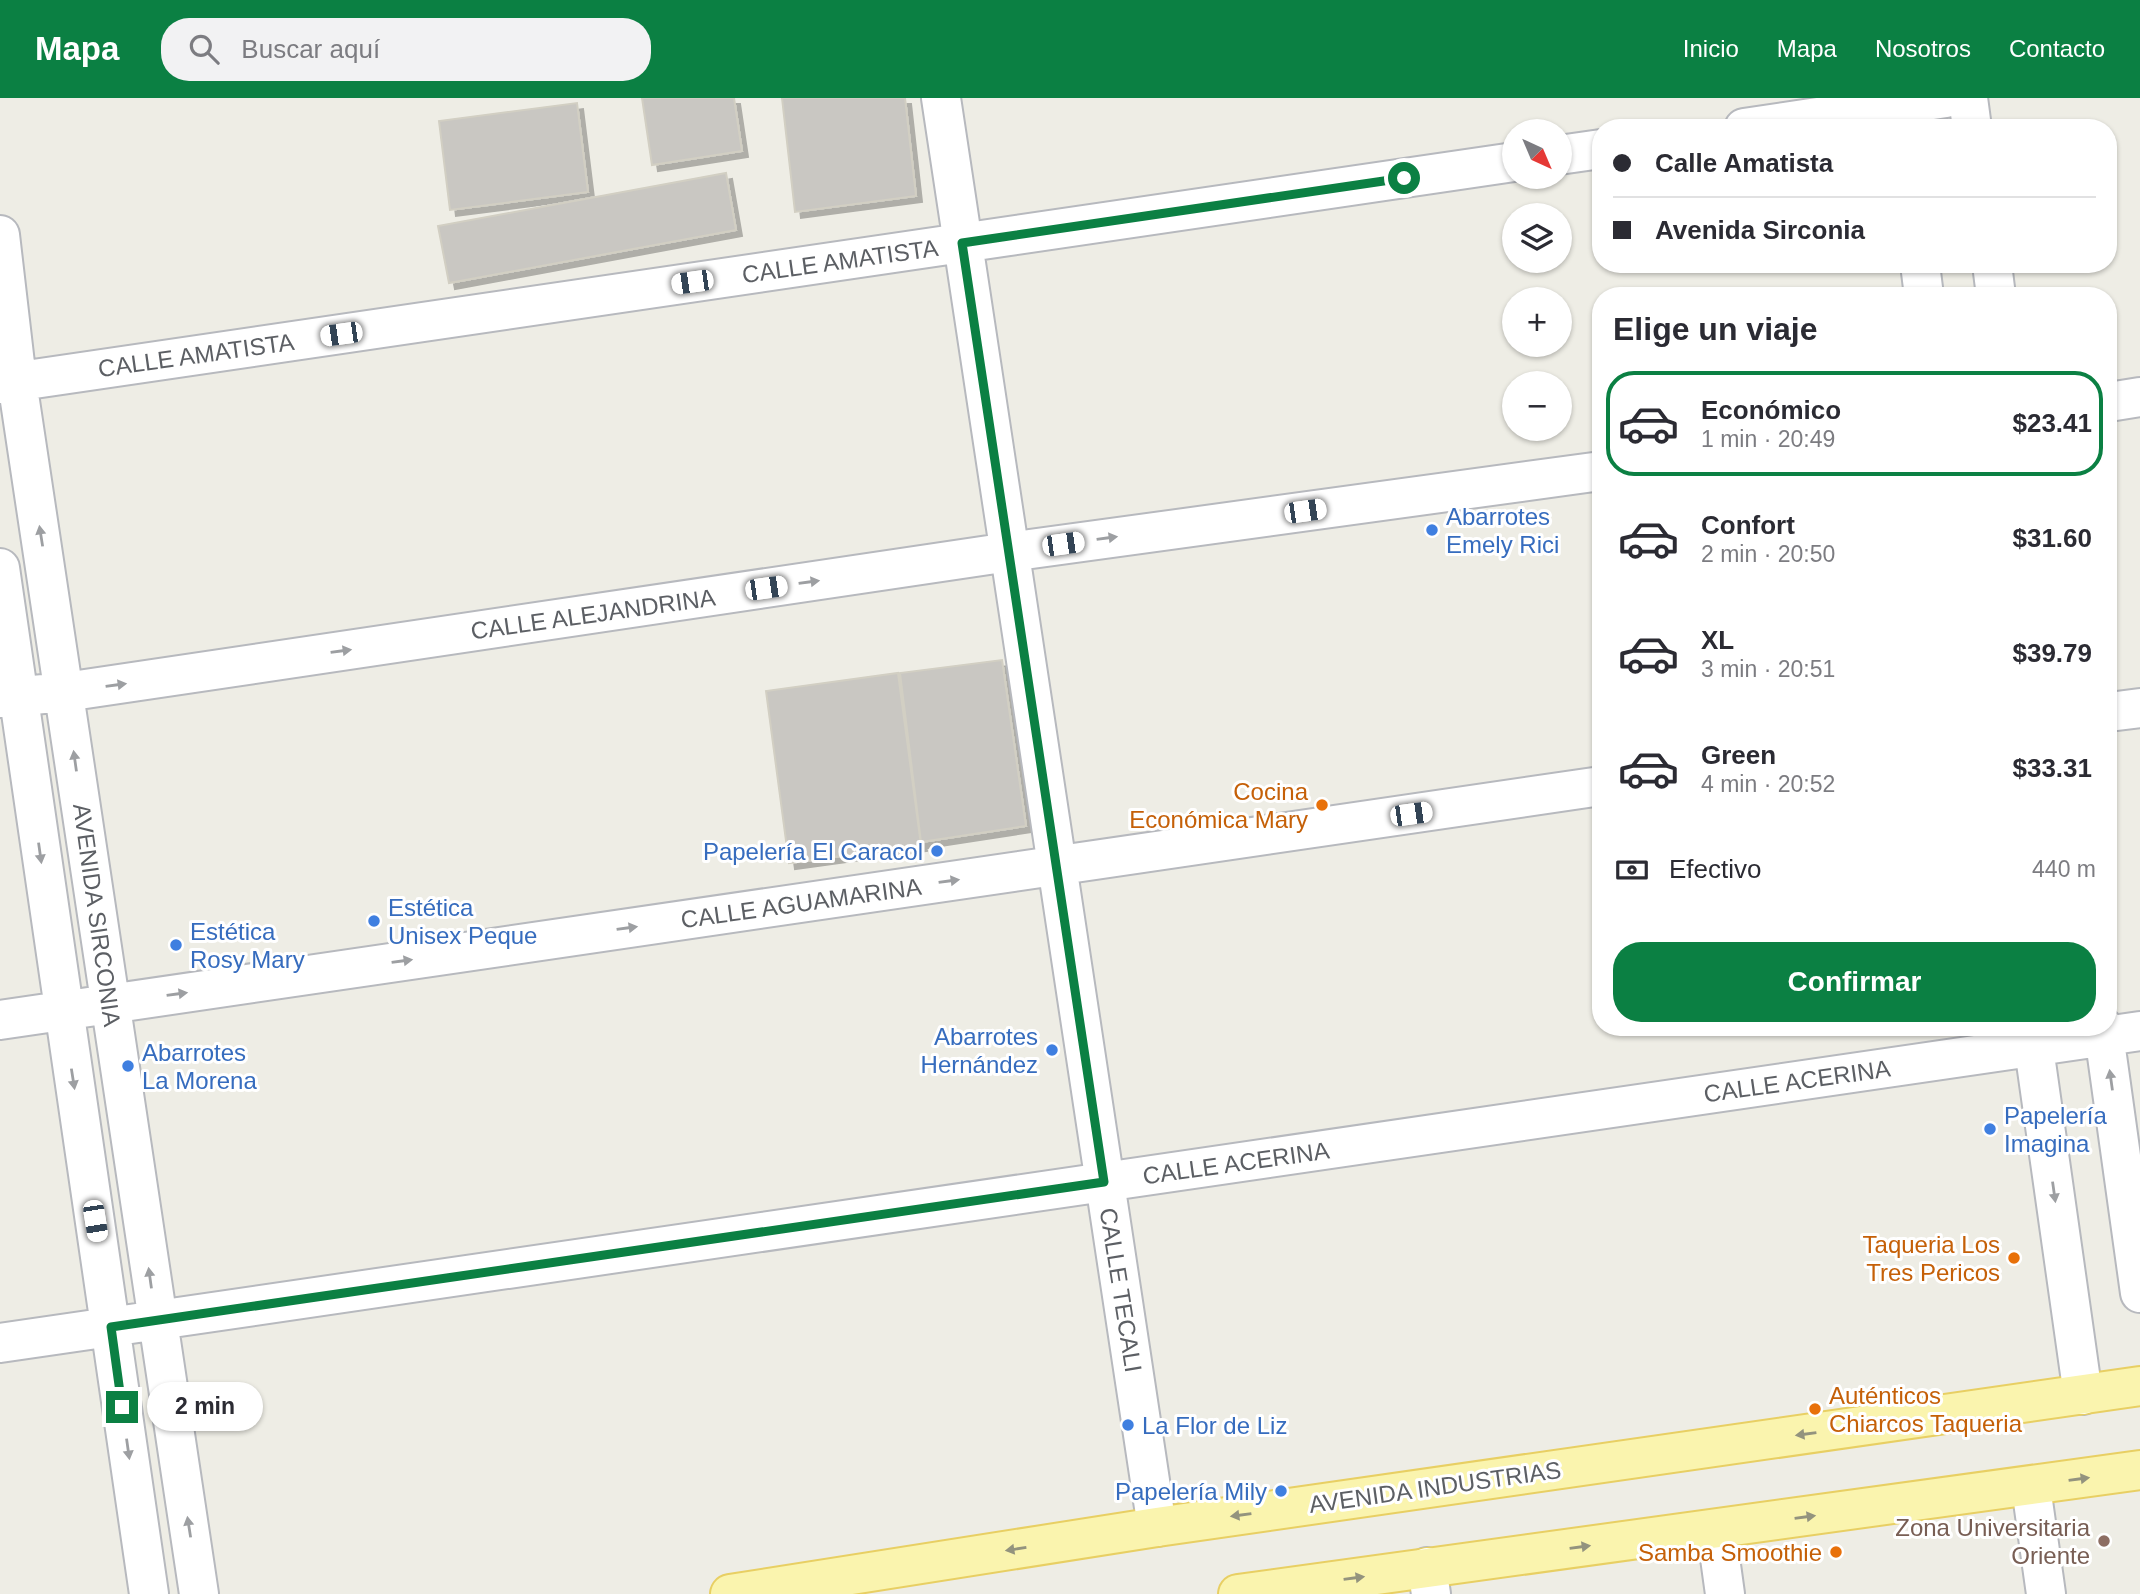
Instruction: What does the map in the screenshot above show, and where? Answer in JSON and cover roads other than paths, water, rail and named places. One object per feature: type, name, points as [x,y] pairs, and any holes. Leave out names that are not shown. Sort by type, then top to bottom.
[{"type":"main road","name":"AVENIDA INDUSTRIAS","points":[[730,1594],[1157,1527],[2140,1387]]},
{"type":"main road","points":[[1238,1594],[1429,1581],[1716,1529],[2031,1487],[2138,1479]]},
{"type":"street","name":"CALLE TECALI","points":[[941,98],[1157,1527]]},
{"type":"street","points":[[1822,119],[1899,110],[1946,98]]},
{"type":"street","points":[[1968,98],[1971,119]]},
{"type":"street","points":[[1572,153],[1592,150]]},
{"type":"street","name":"CALLE AMATISTA","points":[[9,383],[1502,164]]},
{"type":"street","name":"AVENIDA SIRCONIA","points":[[0,235],[9,383],[65,692],[109,1004],[199,1594]]},
{"type":"street","points":[[2117,400],[2140,397]]},
{"type":"street","name":"CALLE ALEJANDRINA","points":[[9,697],[65,692],[1009,552],[1592,472]]},
{"type":"street","name":"AVENIDA SIRCONIA","points":[[0,568],[9,697],[63,1011],[149,1594]]},
{"type":"street","points":[[2117,711],[2140,708]]},
{"type":"street","name":"CALLE AGUAMARINA","points":[[0,1020],[1592,787]]},
{"type":"street","points":[[2116,1036],[2140,1293]]},
{"type":"street","points":[[2032,1037],[2083,1395]]},
{"type":"street","name":"CALLE ACERINA","points":[[0,1343],[1104,1182],[2032,1037]]},
{"type":"street","points":[[2031,1487],[2046,1594]]},
{"type":"street","points":[[1716,1529],[1725,1594]]},
{"type":"place","name":"Abarrotes Emely Rici","points":[[1432,530]]},
{"type":"place","name":"Cocina Económica Mary","points":[[1322,805]]},
{"type":"place","name":"Papelería El Caracol","points":[[937,851]]},
{"type":"place","name":"Estética Unisex Peque","points":[[374,921]]},
{"type":"place","name":"Estética Rosy Mary","points":[[176,945]]},
{"type":"place","name":"Abarrotes Hernández","points":[[1052,1050]]},
{"type":"place","name":"Abarrotes La Morena","points":[[128,1066]]},
{"type":"place","name":"Papelería Imagina","points":[[1990,1129]]},
{"type":"place","name":"Taqueria Los Tres Pericos","points":[[2014,1258]]},
{"type":"place","name":"Auténticos Chiarcos Taqueria","points":[[1815,1409]]},
{"type":"place","name":"La Flor de Liz","points":[[1128,1425]]},
{"type":"place","name":"Papelería Mily","points":[[1281,1491]]},
{"type":"place","name":"Zona Universitaria Oriente","points":[[2104,1541]]},
{"type":"place","name":"Samba Smoothie","points":[[1836,1552]]}]
